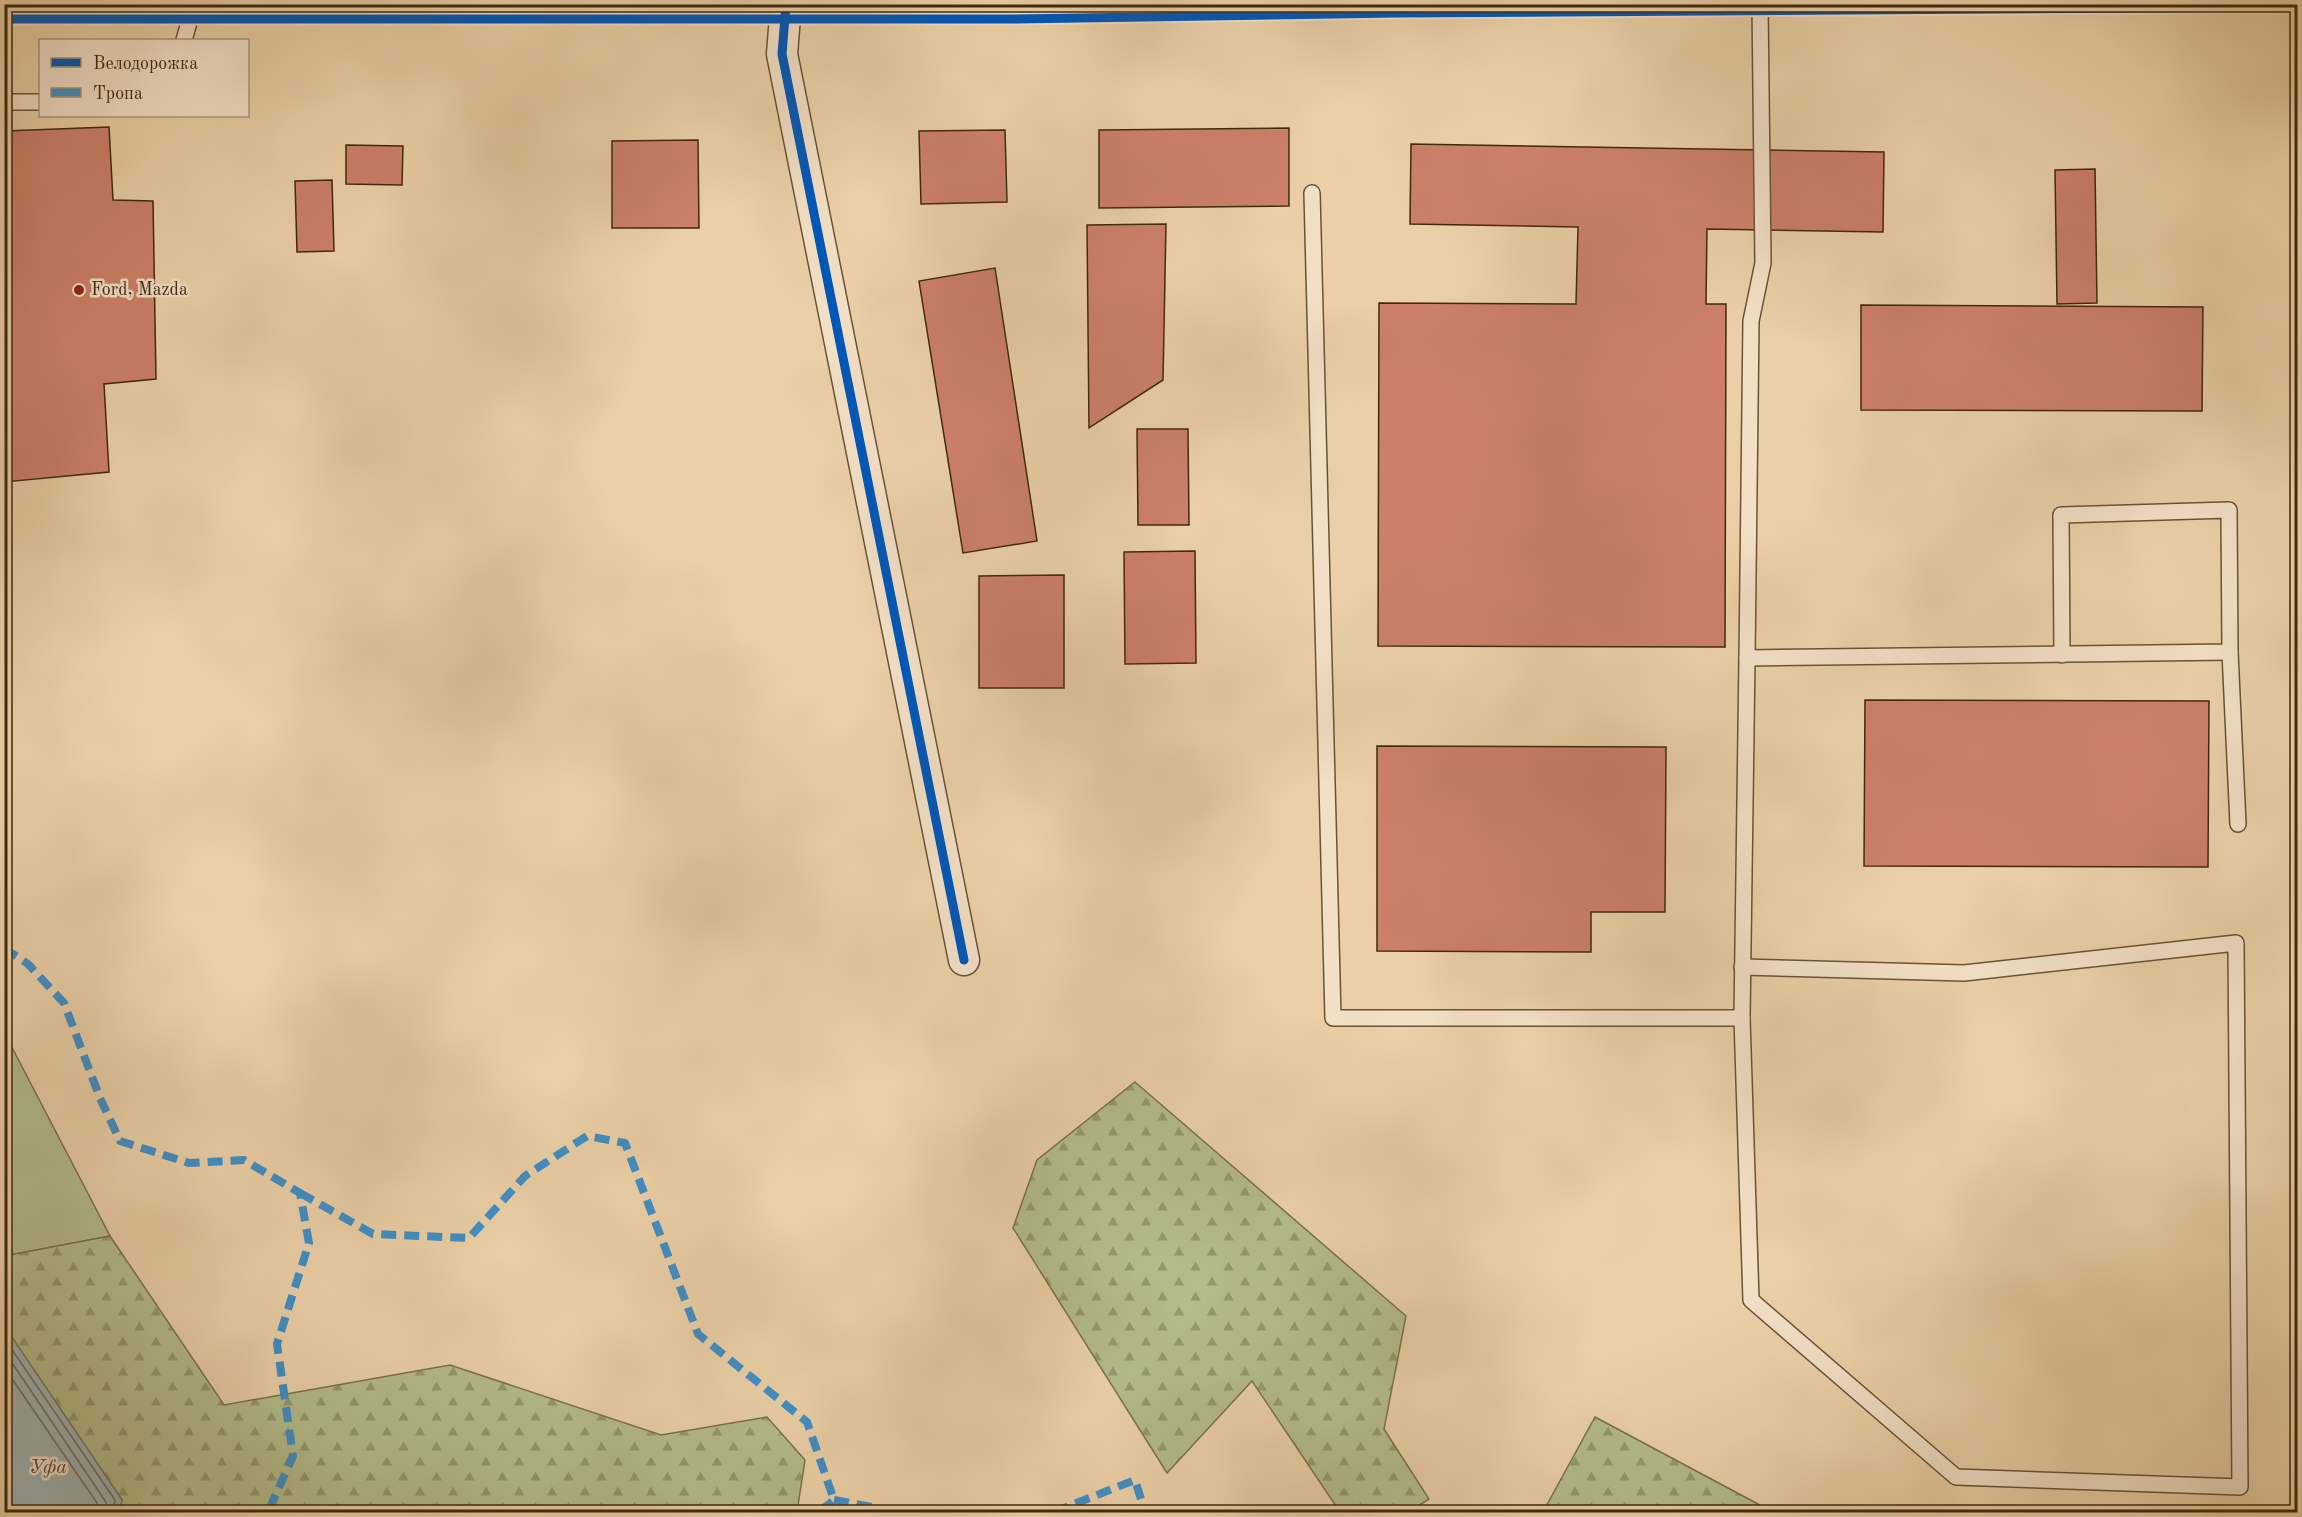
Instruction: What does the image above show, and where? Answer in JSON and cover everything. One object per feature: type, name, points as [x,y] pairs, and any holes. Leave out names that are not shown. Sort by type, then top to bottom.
[{"type":"street","points":[[786,4],[782,54],[964,960]]},
{"type":"lane","points":[[184,39],[190,19],[190,4]]},
{"type":"lane","points":[[1742,967],[1965,973],[2236,944],[2240,1487],[1956,1477],[1751,1300],[1742,967],[1751,321],[1763,263],[1760,4]]},
{"type":"lane","points":[[4,102],[39,102]]},
{"type":"lane","points":[[1312,193],[1333,1018],[1742,1018]]},
{"type":"lane","points":[[2062,655],[2061,515],[2229,510],[2230,652],[2238,824]]},
{"type":"lane","points":[[1747,658],[2230,652]]},
{"type":"green space","points":[[5,1034],[110,1236],[5,1256]]},
{"type":"green space","points":[[1135,1082],[1406,1316],[1384,1429],[1429,1499],[1409,1512],[1340,1512],[1252,1381],[1167,1473],[1013,1228],[1037,1160]]},
{"type":"green space","points":[[110,1236],[224,1405],[450,1365],[661,1435],[767,1417],[805,1460],[797,1512],[119,1512],[122,1500],[5,1327],[4,1256]]},
{"type":"green space","points":[[1595,1417],[1773,1512],[1543,1512]]},
{"type":"water","name":"Уфа","points":[[5,1327],[122,1500],[119,1512],[5,1512]]},
{"type":"building","name":"Ford, Mazda","points":[[109,127],[113,200],[153,201],[156,379],[104,384],[109,472],[4,482],[4,131]]},
{"type":"building","points":[[1289,128],[1289,206],[1099,208],[1099,130]]},
{"type":"building","points":[[1005,130],[1007,202],[921,204],[919,131]]},
{"type":"building","points":[[698,140],[699,228],[612,228],[612,141]]},
{"type":"building","points":[[1411,144],[1884,152],[1883,232],[1707,229],[1706,304],[1726,304],[1725,647],[1378,646],[1379,303],[1576,304],[1578,227],[1410,224]]},
{"type":"building","points":[[346,145],[403,146],[402,185],[346,184]]},
{"type":"building","points":[[2095,169],[2097,303],[2057,304],[2055,170]]},
{"type":"building","points":[[332,180],[334,251],[297,252],[295,181]]},
{"type":"building","points":[[1166,224],[1163,380],[1089,428],[1087,225]]},
{"type":"building","points":[[995,268],[1037,541],[963,553],[919,281]]},
{"type":"building","points":[[1861,305],[2203,307],[2202,411],[1861,410]]},
{"type":"building","points":[[1137,429],[1188,429],[1189,525],[1138,525]]},
{"type":"building","points":[[1195,551],[1196,663],[1125,664],[1124,552]]},
{"type":"building","points":[[1064,575],[1064,688],[979,688],[979,576]]},
{"type":"building","points":[[1865,700],[2209,701],[2208,867],[1864,866]]},
{"type":"building","points":[[1377,746],[1666,747],[1665,912],[1591,912],[1591,952],[1377,951]]},
{"type":"marked path","points":[[4,948],[28,964],[64,1003],[100,1098],[120,1141],[189,1163],[244,1160],[300,1193],[309,1243],[277,1344],[293,1456],[268,1512]]},
{"type":"marked path","points":[[300,1193],[373,1234],[469,1238],[525,1176],[587,1136],[625,1143],[698,1334],[807,1422],[834,1500],[819,1512]]},
{"type":"marked path","points":[[1054,1512],[1135,1480],[1145,1512]]},
{"type":"marked path","points":[[834,1500],[899,1512]]},
{"type":"cycle path","points":[[786,4],[782,54],[964,960]]},
{"type":"cycle path","points":[[4,19],[1013,19],[1395,13],[2298,7]]},
{"type":"place","name":"Ford, Mazda","points":[[79,290]]}]
